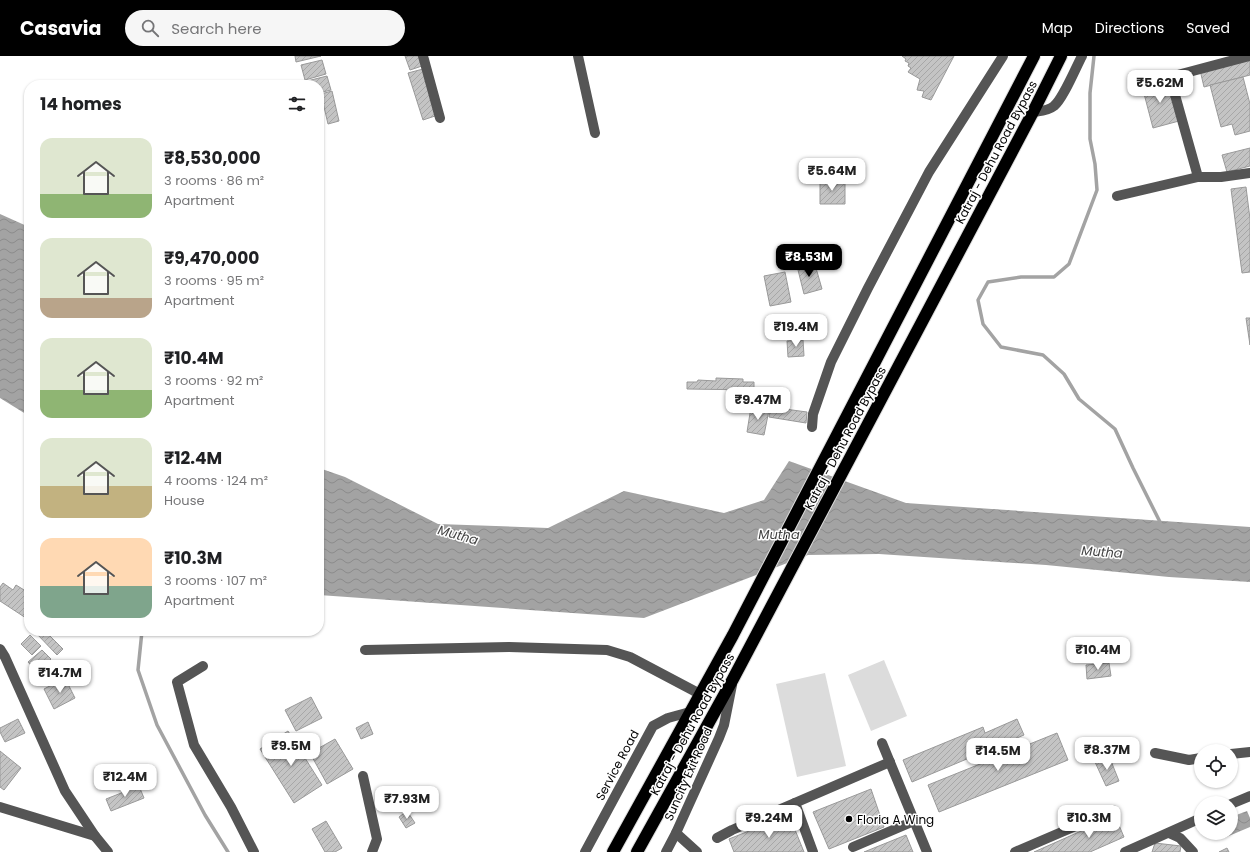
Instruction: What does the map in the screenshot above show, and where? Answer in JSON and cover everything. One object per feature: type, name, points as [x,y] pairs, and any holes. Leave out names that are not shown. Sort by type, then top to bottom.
[{"type":"highway","name":"Katraj - Dehu Road Bypass","points":[[613,852],[733,635],[1034,56]]},
{"type":"highway","name":"Katraj - Dehu Road Bypass","points":[[637,852],[752,644],[1033,112],[1061,56]]},
{"type":"street","points":[[423,56],[440,118]]},
{"type":"street","points":[[578,56],[595,133]]},
{"type":"street","points":[[812,427],[813,414],[830,362],[868,288],[929,172],[1003,56]]},
{"type":"street","points":[[1033,112],[1047,110],[1054,106],[1060,98],[1082,56]]},
{"type":"street","points":[[1198,177],[1170,77],[1249,56]]},
{"type":"street","points":[[1117,196],[1198,177],[1221,177],[1250,173]]},
{"type":"street","points":[[365,650],[509,648],[607,650],[630,657],[700,694]]},
{"type":"street","points":[[0,649],[65,791],[95,836],[108,852]]},
{"type":"street","points":[[203,666],[177,682],[194,745],[231,807],[254,852]]},
{"type":"street","name":"Suncity Exit Road","points":[[676,833],[720,738],[733,679]]},
{"type":"street","name":"Service Road","points":[[586,852],[653,726],[668,718],[690,712]]},
{"type":"street","points":[[882,743],[927,852]]},
{"type":"street","points":[[1238,753],[1250,752]]},
{"type":"street","points":[[1155,753],[1188,760],[1194,759]]},
{"type":"street","points":[[717,838],[732,830],[890,762]]},
{"type":"street","points":[[363,776],[377,839],[372,852]]},
{"type":"street","points":[[1238,801],[1250,796]]},
{"type":"street","points":[[795,803],[813,852]]},
{"type":"street","points":[[0,807],[95,836]]},
{"type":"street","points":[[1015,852],[1113,810]]},
{"type":"street","points":[[853,847],[914,821]]},
{"type":"street","points":[[1125,852],[1194,821]]},
{"type":"street","points":[[666,852],[676,833],[697,852]]},
{"type":"street","points":[[1169,833],[1180,838],[1193,852]]},
{"type":"shaded area","points":[[884,660],[907,716],[871,731],[848,675]]},
{"type":"shaded area","points":[[825,673],[846,766],[797,777],[776,684]]},
{"type":"water","points":[[0,214],[24,225],[24,413],[0,398]]},
{"type":"water","name":"Mutha","points":[[789,461],[906,503],[1250,527],[1250,582],[1169,577],[1046,565],[879,554],[808,555],[644,618],[324,595],[324,470],[345,477],[438,524],[548,528],[624,491],[724,513],[764,500]]},
{"type":"water","points":[[1247,811],[1250,818],[1250,827],[1238,832],[1238,814]]},
{"type":"building","points":[[295,56],[321,56],[296,62]]},
{"type":"building","points":[[405,56],[418,56],[422,66],[410,70]]},
{"type":"building","points":[[902,56],[954,56],[931,100],[922,97],[924,91],[917,90],[920,79],[908,72],[911,68],[908,66],[909,63],[905,61],[906,59]]},
{"type":"building","points":[[1250,57],[1250,75],[1204,87],[1200,70]]},
{"type":"building","points":[[322,60],[326,74],[305,80],[301,65]]},
{"type":"building","points":[[423,69],[438,115],[423,120],[408,73]]},
{"type":"building","points":[[327,76],[331,90],[324,92],[324,80],[311,80]]},
{"type":"building","points":[[1243,77],[1250,104],[1250,131],[1235,135],[1232,124],[1221,127],[1210,85]]},
{"type":"building","points":[[1168,80],[1179,121],[1153,128],[1142,86]]},
{"type":"building","points":[[332,91],[339,121],[328,124],[324,107],[324,93]]},
{"type":"building","points":[[1250,148],[1250,166],[1227,172],[1222,155]]},
{"type":"building","points":[[820,180],[845,181],[845,204],[820,204]]},
{"type":"building","points":[[1246,187],[1250,219],[1250,272],[1242,273],[1231,189]]},
{"type":"building","points":[[814,261],[822,289],[804,294],[797,266]]},
{"type":"building","points":[[785,272],[791,302],[770,306],[764,276]]},
{"type":"building","points":[[1246,318],[1250,318],[1250,345]]},
{"type":"building","points":[[803,340],[804,356],[788,357],[787,341]]},
{"type":"building","points":[[716,378],[743,379],[743,382],[754,382],[754,390],[687,389],[687,382],[697,382],[698,380],[716,381]]},
{"type":"building","points":[[751,407],[769,410],[764,435],[747,432]]},
{"type":"building","points":[[770,407],[807,412],[806,423],[769,417]]},
{"type":"building","points":[[3,583],[13,590],[16,585],[24,590],[24,617],[0,601],[0,587]]},
{"type":"building","points":[[29,636],[31,636],[41,646],[32,655],[21,644]]},
{"type":"building","points":[[39,636],[50,636],[63,649],[57,655]]},
{"type":"building","points":[[42,650],[51,659],[37,672],[28,662]]},
{"type":"building","points":[[1109,663],[1111,676],[1087,679],[1086,665]]},
{"type":"building","points":[[65,678],[75,698],[54,709],[44,689]]},
{"type":"building","points":[[311,697],[322,718],[296,731],[285,710]]},
{"type":"building","points":[[18,719],[25,733],[5,742],[0,732],[0,728]]},
{"type":"building","points":[[1017,719],[1024,735],[912,782],[903,760],[983,727],[985,733]]},
{"type":"building","points":[[368,722],[373,734],[361,739],[356,728]]},
{"type":"building","points":[[288,731],[322,785],[294,803],[260,749]]},
{"type":"building","points":[[1057,733],[1068,760],[939,812],[928,785]]},
{"type":"building","points":[[335,739],[353,769],[327,784],[310,753]]},
{"type":"building","points":[[0,751],[21,768],[4,790],[0,787]]},
{"type":"building","points":[[1109,756],[1119,781],[1106,786],[1095,762]]},
{"type":"building","points":[[139,786],[144,798],[111,811],[106,799]]},
{"type":"building","name":"Floria A Wing","points":[[871,789],[884,827],[829,849],[813,812]]},
{"type":"building","points":[[407,811],[415,823],[406,828],[399,817]]},
{"type":"building","points":[[789,815],[804,852],[734,852],[729,839]]},
{"type":"building","points":[[1115,816],[1124,837],[1090,852],[1034,852]]},
{"type":"building","points":[[326,821],[342,848],[335,852],[325,852],[312,829]]},
{"type":"building","points":[[906,835],[913,852],[864,852]]},
{"type":"building","points":[[1155,843],[1181,846],[1180,852],[1152,852]]},
{"type":"building","points":[[1227,848],[1229,852],[1219,852]]},
{"type":"waterway","points":[[1094,56],[1090,93],[1090,139],[1095,164],[1097,190],[1069,264],[1054,277],[1021,277],[988,282],[978,300],[983,324],[1001,347],[1043,355],[1064,374],[1079,399],[1115,429],[1160,522]]},
{"type":"waterway","points":[[141,636],[138,670],[157,725],[205,815],[228,852]]},
{"type":"place","name":"Floria A Wing","points":[[849,819]]}]
